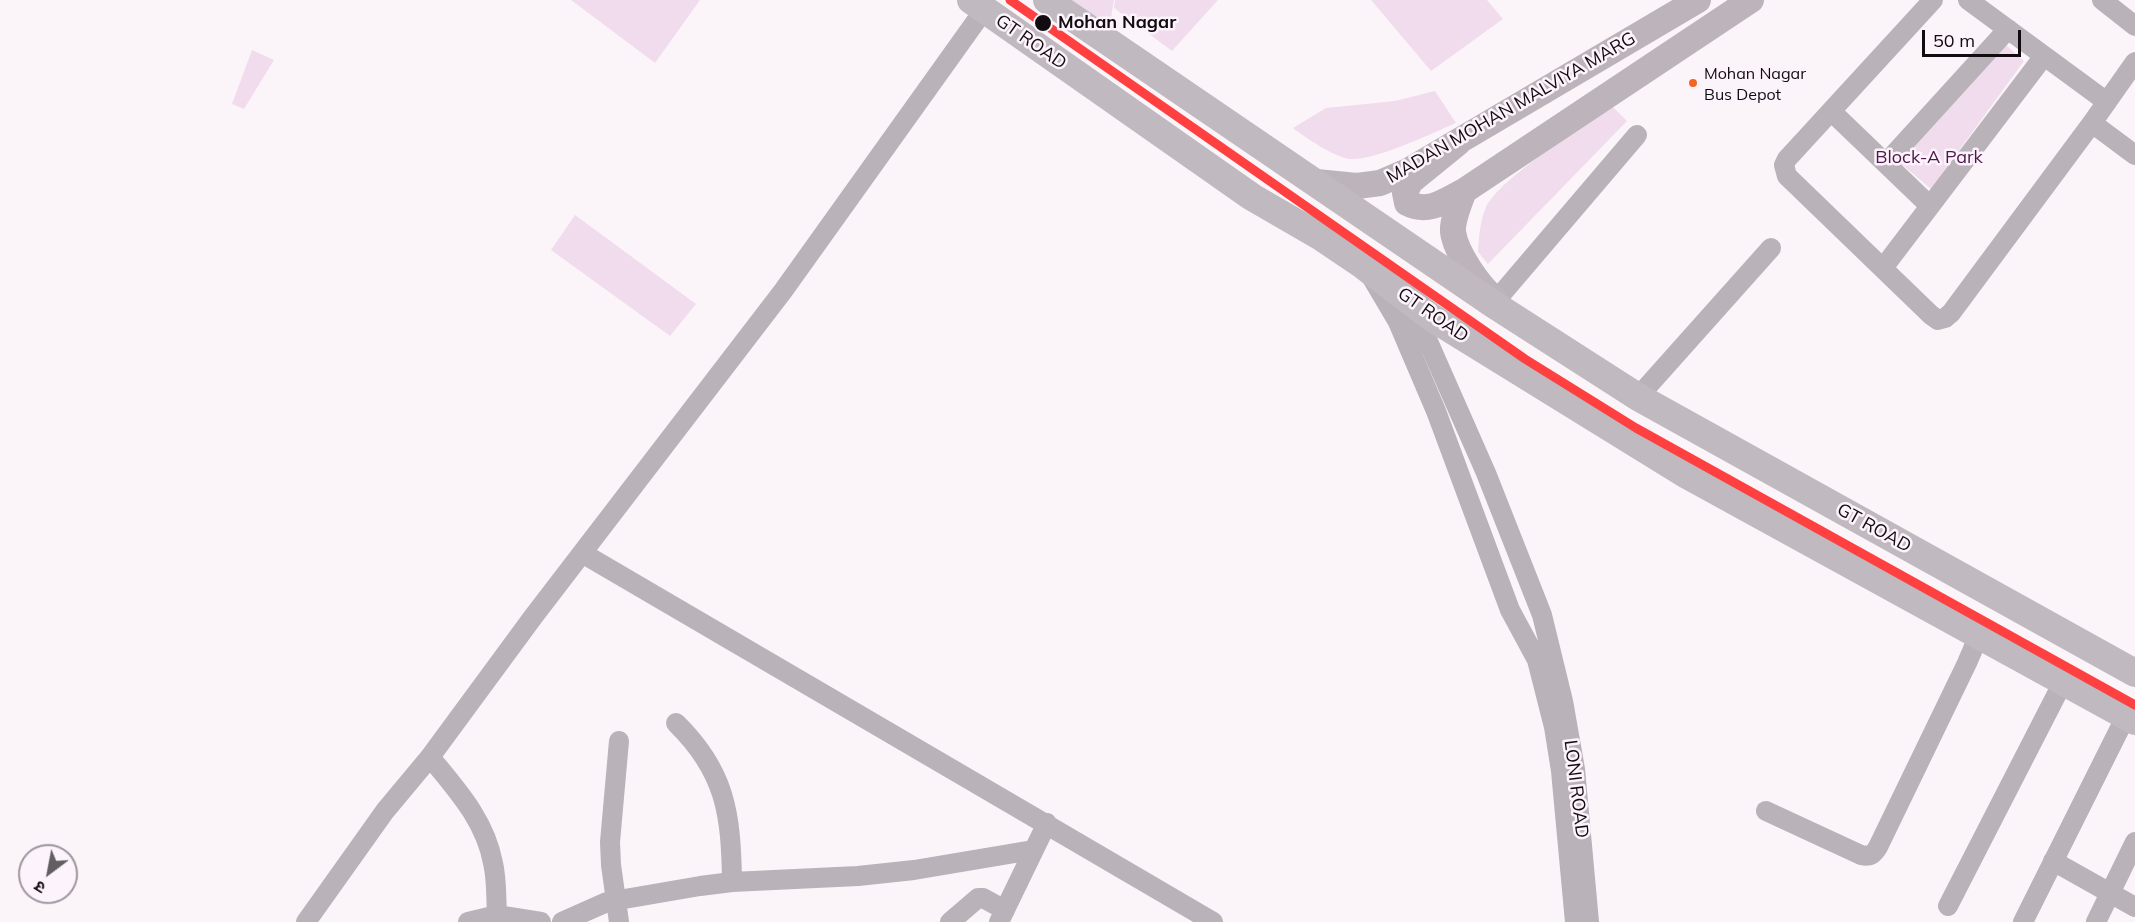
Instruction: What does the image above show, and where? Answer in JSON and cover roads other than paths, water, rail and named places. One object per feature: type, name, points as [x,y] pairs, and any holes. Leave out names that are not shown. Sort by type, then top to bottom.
[{"type":"highway","name":"GT ROAD","points":[[1047,0],[1528,326],[1638,397],[2135,673]]},
{"type":"highway","name":"GT ROAD","points":[[978,5],[1252,197],[1321,237],[1364,266],[1431,317],[1687,475],[2130,719]]},
{"type":"main road","name":"MADAN MOHAN MALVIYA MARG","points":[[1316,182],[1357,186],[1380,183],[1408,171],[1698,0]]},
{"type":"main road","name":"MADAN MOHAN MALVIYA MARG","points":[[1458,142],[1410,182],[1405,193],[1407,203],[1415,207],[1427,208],[1464,191],[1751,0]]},
{"type":"main road","points":[[1540,94],[1559,127]]},
{"type":"main road","points":[[1464,191],[1453,231],[1462,254],[1495,302]]},
{"type":"street","points":[[1933,0],[1784,165],[1787,176],[1938,320],[1945,318],[1958,304],[2135,62]]},
{"type":"street","points":[[1969,0],[2107,102]]},
{"type":"street","points":[[2102,0],[2135,26]]},
{"type":"street","points":[[306,922],[385,811],[430,757],[532,617],[783,291],[978,5]]},
{"type":"street","points":[[1886,163],[2008,29]]},
{"type":"street","points":[[1883,268],[2044,56]]},
{"type":"street","points":[[1831,111],[1930,206]]},
{"type":"street","points":[[2092,123],[2135,155]]},
{"type":"street","points":[[1495,302],[1637,135]]},
{"type":"street","points":[[1638,397],[1770,248]]},
{"type":"street","points":[[1364,266],[1398,322],[1436,411],[1510,610],[1545,658]]},
{"type":"street","points":[[1410,300],[1490,484],[1542,615],[1545,658]]},
{"type":"street","points":[[582,553],[1213,922]]},
{"type":"street","points":[[1766,811],[1861,855],[1868,857],[1873,854],[1978,636]]},
{"type":"street","name":"LONI ROAD","points":[[1545,658],[1580,894],[1589,922]]},
{"type":"street","points":[[1948,906],[2063,682]]},
{"type":"street","points":[[2023,922],[2053,861],[2130,719]]},
{"type":"street","points":[[676,723],[691,738],[711,766],[723,797],[731,833],[732,882]]},
{"type":"street","points":[[619,741],[610,842],[619,922]]},
{"type":"street","points":[[430,757],[461,794],[482,827],[494,865],[497,915]]},
{"type":"street","points":[[950,922],[978,898],[984,898],[1002,916],[1047,824]]},
{"type":"street","points":[[2096,922],[2135,842]]},
{"type":"street","points":[[562,922],[607,902],[732,882],[858,876],[914,870],[1033,850]]},
{"type":"street","points":[[2053,861],[2135,907]]},
{"type":"street","name":"LONI ROAD","points":[[1575,922],[1580,894]]},
{"type":"street","points":[[468,922],[497,915],[541,922]]},
{"type":"place","name":"Mohan Nagar","points":[[1043,23]]},
{"type":"place","name":"Mohan Nagar Bus Depot","points":[[1693,83]]},
{"type":"park label","name":"Block-A Park","points":[[1929,158]]}]
